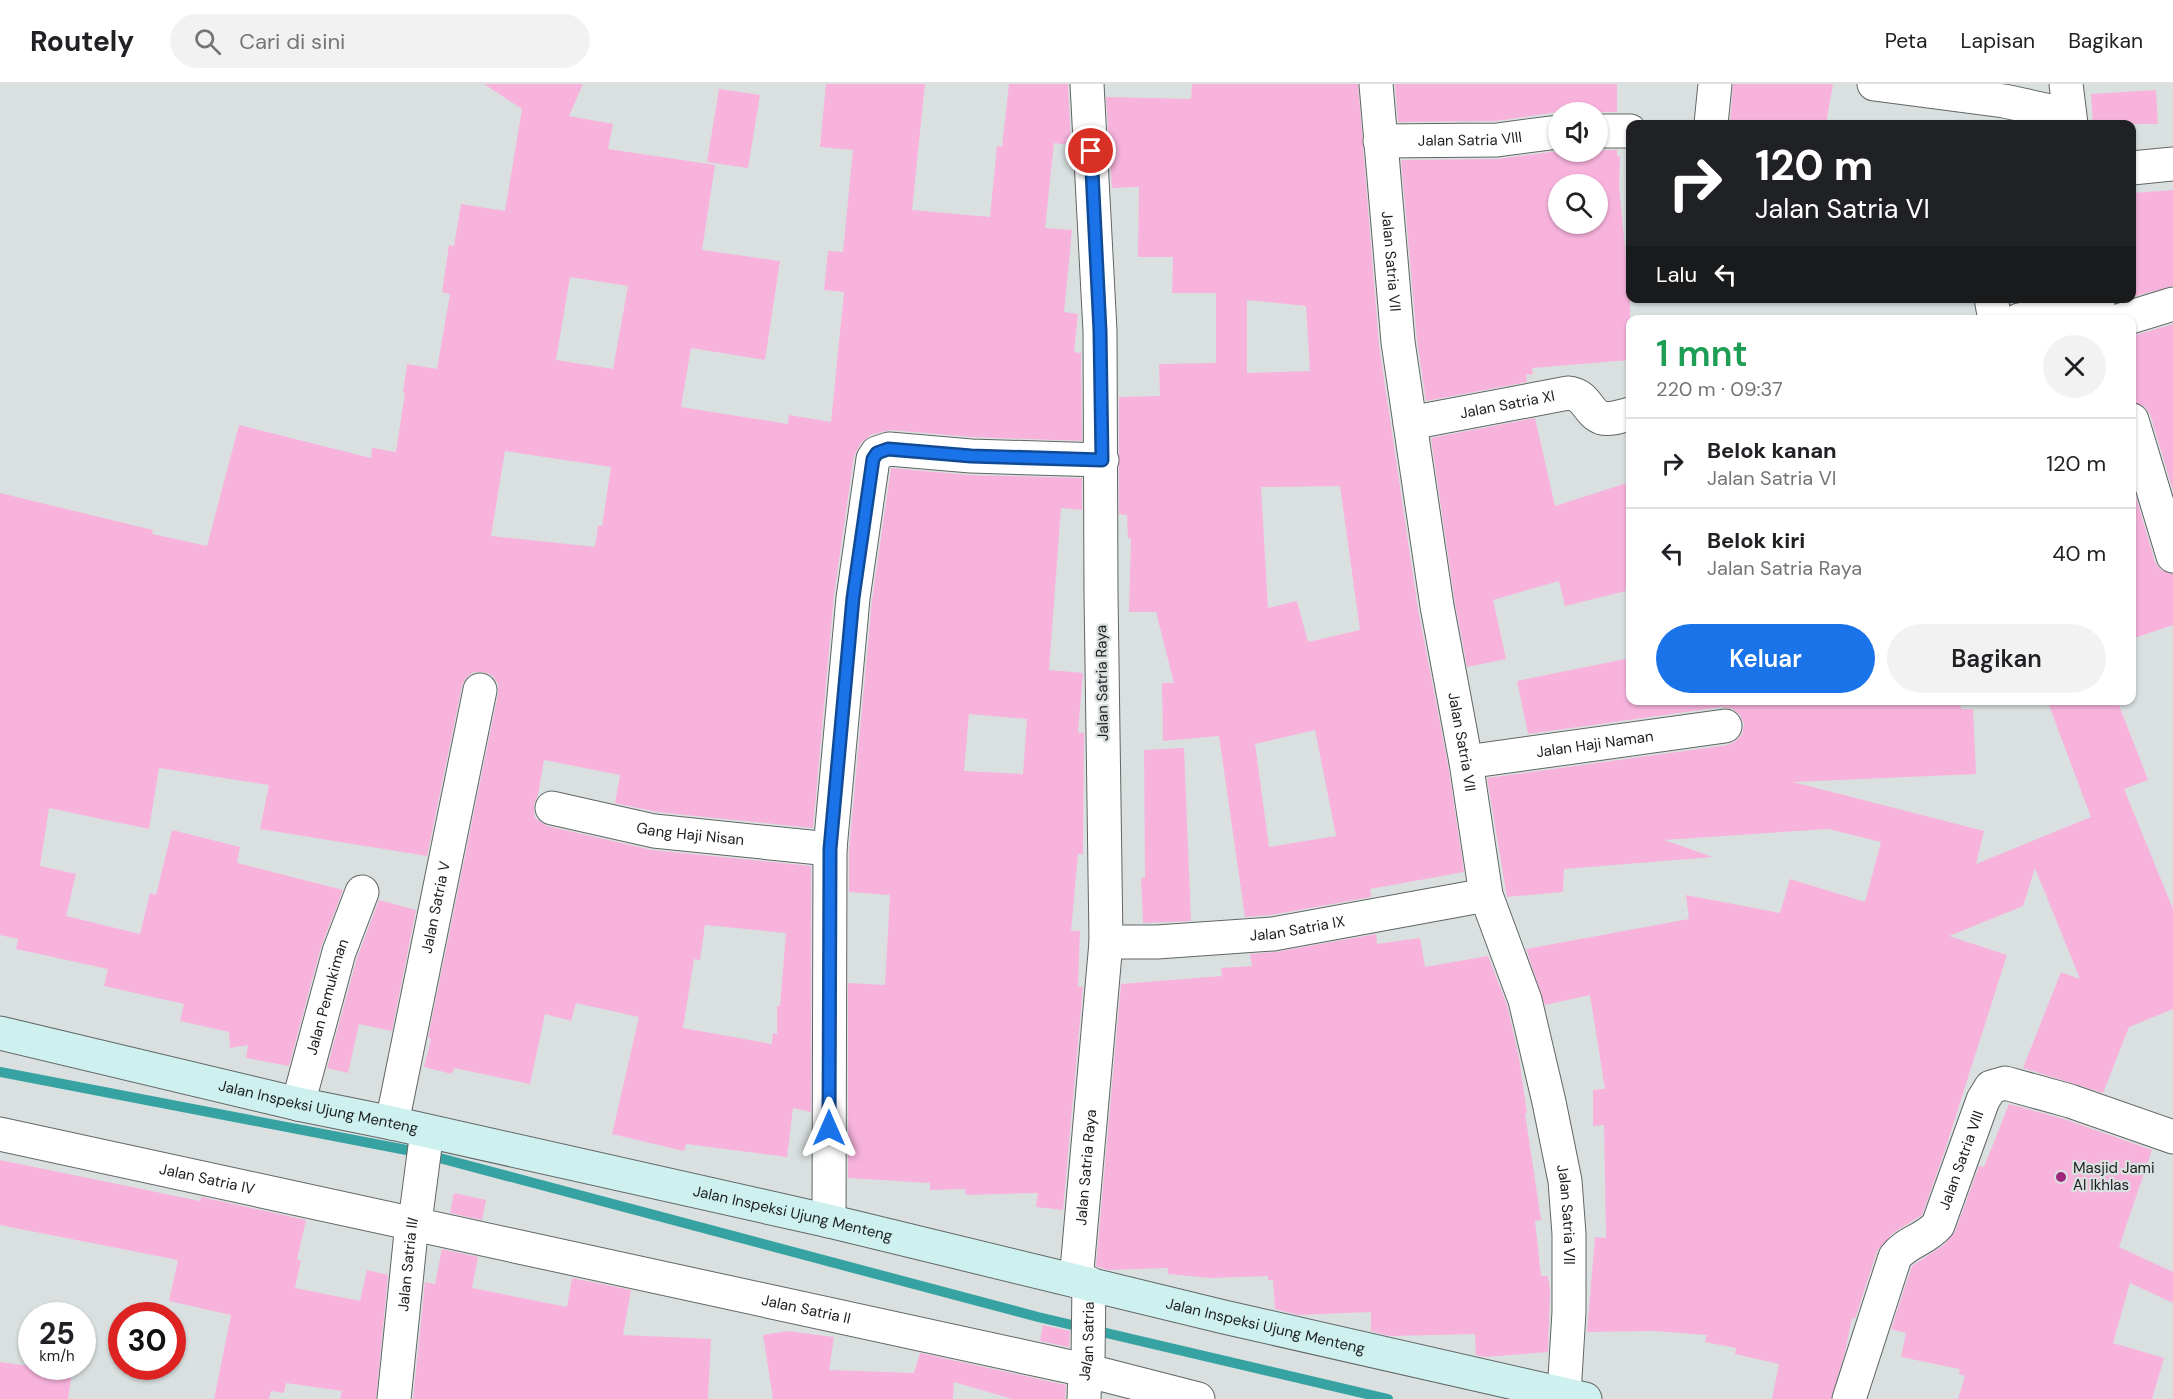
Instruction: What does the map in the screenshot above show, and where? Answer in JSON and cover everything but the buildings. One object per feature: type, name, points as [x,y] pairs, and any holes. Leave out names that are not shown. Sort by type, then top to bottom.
[{"type":"street","name":"Jalan Satria Raya","points":[[1084,1285],[1106,942],[1100,331],[1087,84]]},
{"type":"street","name":"Jalan Satria VII","points":[[1376,84],[1398,342],[1437,606],[1466,762],[1486,895],[1525,1000],[1549,1102],[1564,1181],[1569,1234],[1569,1312],[1575,1397]]},
{"type":"street","points":[[1711,120],[1715,84]]},
{"type":"street","points":[[1874,84],[2069,108]]},
{"type":"street","points":[[1608,131],[1626,131]]},
{"type":"street","name":"Jalan Satria VIII","points":[[1380,141],[1497,140],[1548,133]]},
{"type":"street","points":[[2136,168],[2173,164]]},
{"type":"street","points":[[2067,315],[2173,304]]},
{"type":"street","name":"Jalan Satria XI","points":[[1410,423],[1568,393],[1576,394],[1603,418],[1626,415]]},
{"type":"street","points":[[2136,433],[2173,556]]},
{"type":"street","points":[[829,1221],[830,849],[853,598],[873,459],[877,453],[888,449],[971,456],[1102,460]]},
{"type":"street","name":"Jalan Satria V","points":[[392,1123],[480,690]]},
{"type":"street","name":"Jalan Haji Naman","points":[[1466,762],[1725,726]]},
{"type":"street","name":"Gang Haji Nisan","points":[[552,808],[654,831],[830,849]]},
{"type":"street","name":"Jalan Pemukiman","points":[[298,1104],[339,952],[362,892]]},
{"type":"street","name":"Jalan Satria IX","points":[[1106,942],[1168,941],[1273,934],[1486,895]]},
{"type":"street","name":"Jalan Inspeksi Ujung Menteng","points":[[0,1033],[298,1104],[392,1123],[425,1145],[829,1221],[1084,1285],[1575,1397]]},
{"type":"street","name":"Jalan Satria VIII","points":[[1849,1399],[1895,1257],[1901,1249],[1931,1233],[1938,1225],[1983,1100],[1990,1087],[2005,1083],[2070,1101],[2173,1137]]},
{"type":"street","name":"Jalan Satria IV","points":[[0,1134],[415,1215]]},
{"type":"street","name":"Jalan Satria III","points":[[394,1399],[425,1145]]},
{"type":"street","name":"Jalan Satria II","points":[[415,1215],[1086,1376],[1198,1399]]},
{"type":"street","name":"Jalan Satria","points":[[1084,1285],[1086,1376]]},
{"type":"waterway","points":[[0,1072],[417,1152],[1038,1317],[1388,1399]]},
{"type":"place","name":"Masjid Jami Al Ikhlas","points":[[2061,1177]]},
{"type":"route","points":[[829,1128],[830,849],[853,598],[873,459],[877,453],[888,449],[971,456],[1102,460],[1100,331],[1091,151]]}]
